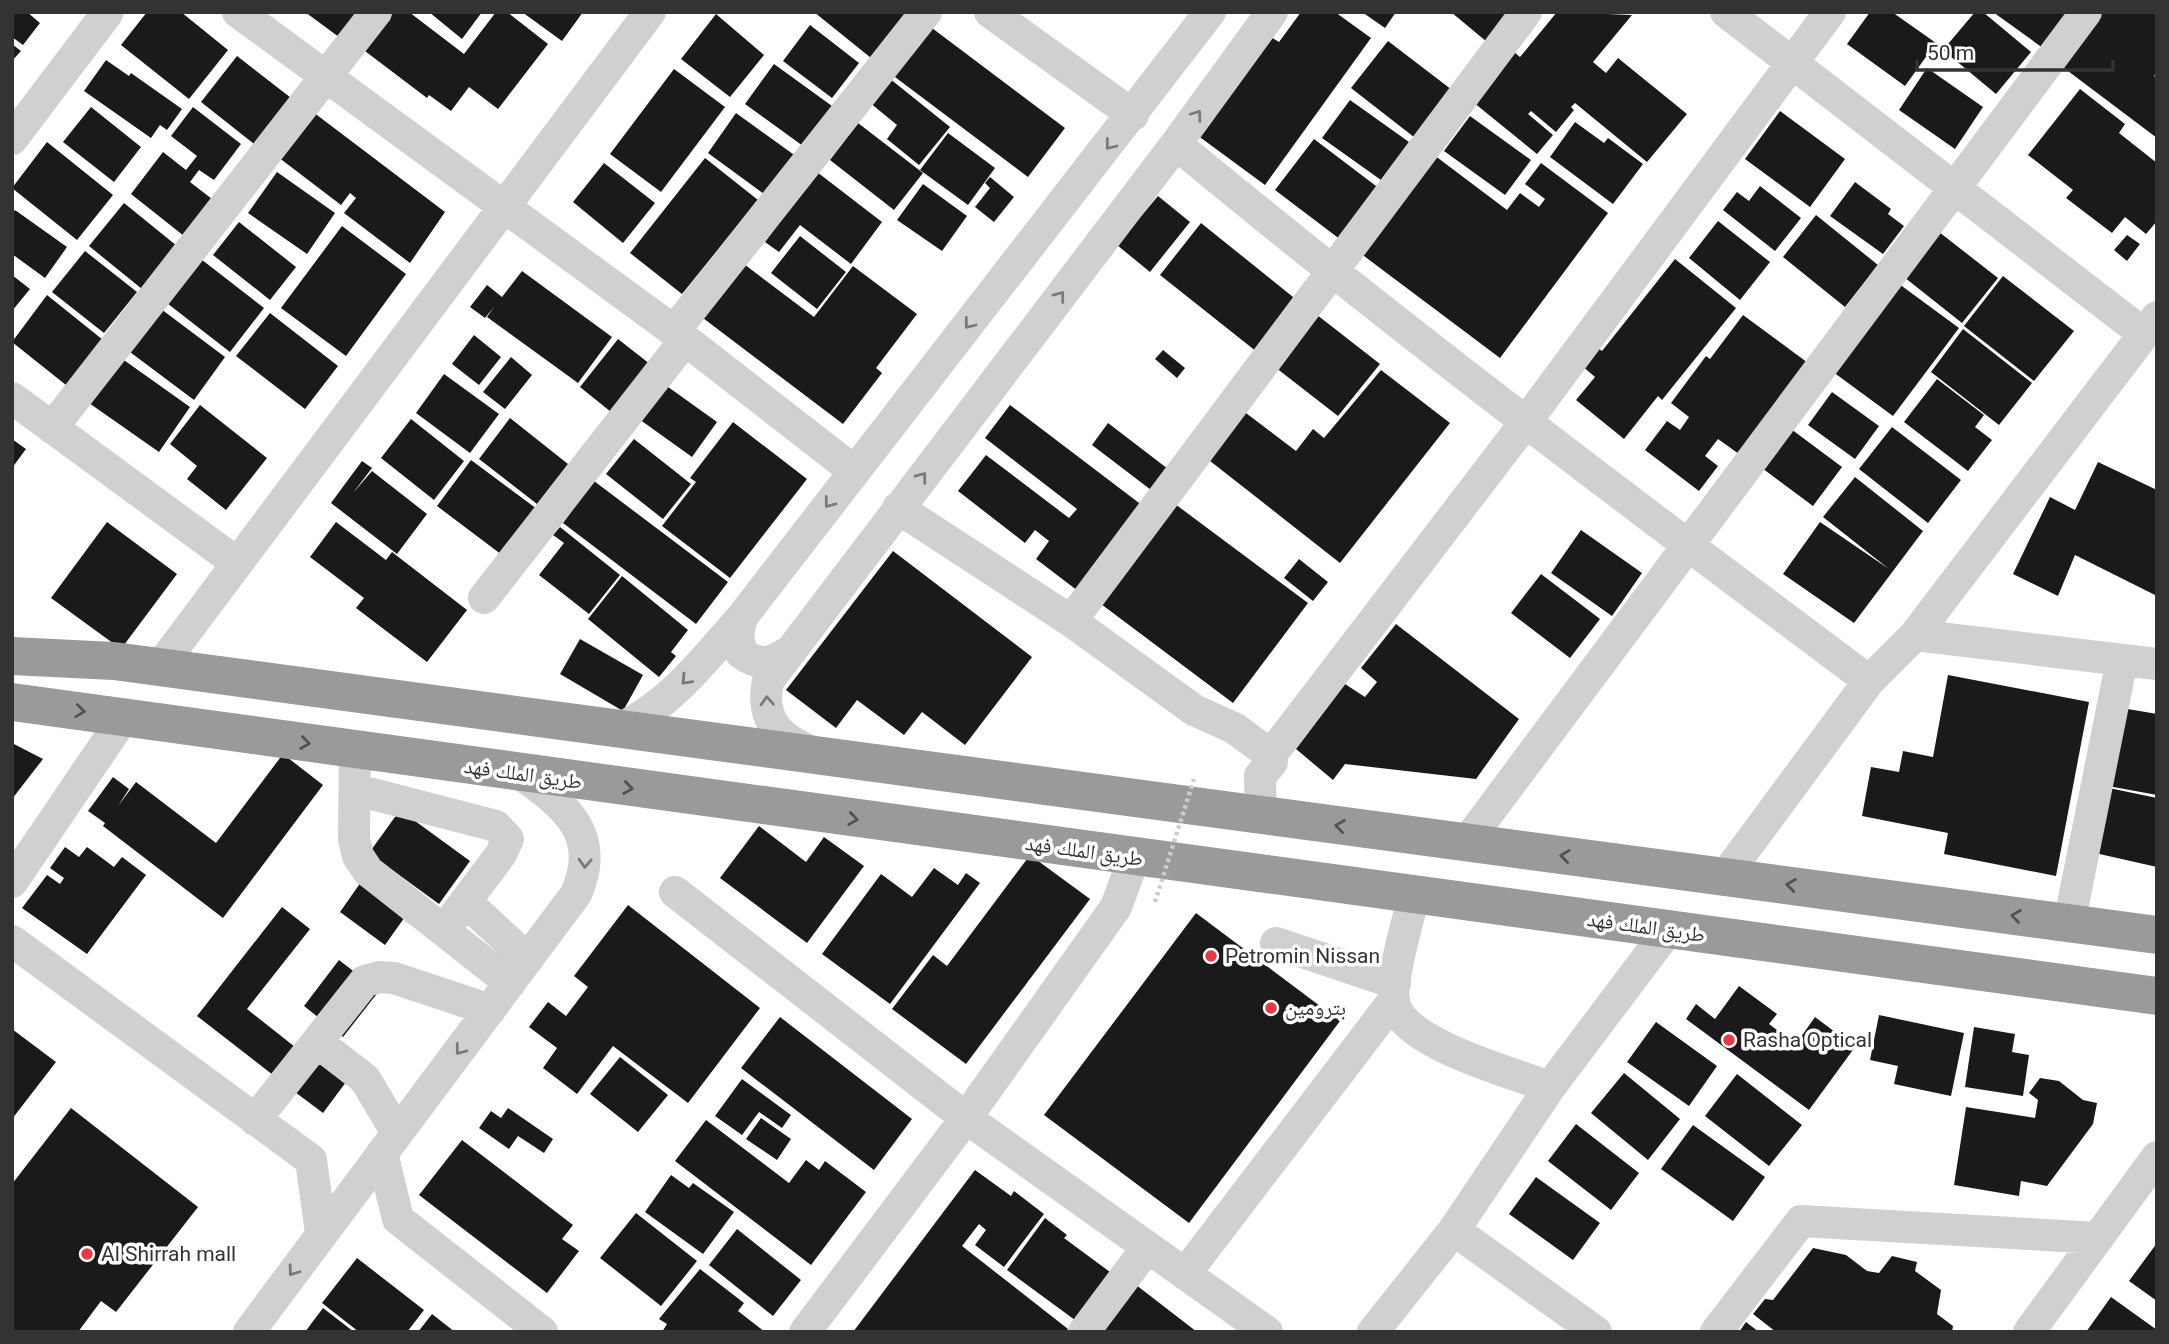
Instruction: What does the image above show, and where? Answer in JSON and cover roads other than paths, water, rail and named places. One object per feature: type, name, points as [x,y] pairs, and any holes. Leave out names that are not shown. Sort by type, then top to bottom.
[{"type":"highway","points":[[12,656],[114,661],[2157,935]]},
{"type":"highway","name":"طريق الملك فهد","points":[[12,702],[520,774],[2157,996]]},
{"type":"street","points":[[12,139],[108,12]]},
{"type":"street","points":[[238,12],[679,336],[854,471]]},
{"type":"street","points":[[52,428],[376,12]]},
{"type":"street","points":[[159,668],[650,12]]},
{"type":"street","points":[[484,598],[926,12]]},
{"type":"street","points":[[990,12],[1133,116]]},
{"type":"street","points":[[619,729],[651,714],[686,681],[742,617],[1133,116],[1210,12]]},
{"type":"street","points":[[830,759],[785,737],[767,712],[764,698],[768,681],[1176,144],[1272,12]]},
{"type":"street","points":[[1070,621],[1333,274],[1526,12]]},
{"type":"street","points":[[1725,876],[1869,681],[1915,635],[2150,325],[1957,189],[1726,12]]},
{"type":"street","points":[[1261,815],[1259,776],[1272,762],[1271,755],[1525,423],[1830,12]]},
{"type":"street","points":[[1466,844],[1957,189],[2086,12]]},
{"type":"street","points":[[1176,144],[1333,274],[1525,423],[1869,681]]},
{"type":"street","points":[[12,398],[237,563]]},
{"type":"street","points":[[898,508],[1070,621],[1194,710],[1234,728],[1271,755]]},
{"type":"street","points":[[742,617],[738,634],[741,653],[761,663],[772,663],[787,653]]},
{"type":"street","points":[[1915,635],[2157,664]]},
{"type":"street","points":[[2069,923],[2122,660]]},
{"type":"street","points":[[12,882],[124,717]]},
{"type":"street","points":[[355,750],[357,790],[354,839],[358,856],[368,871],[444,930],[519,971]]},
{"type":"street","points":[[249,1332],[576,894],[585,874],[587,855],[581,834],[569,813],[551,795],[520,774]]},
{"type":"street","points":[[357,790],[496,826],[508,839],[501,854],[444,930]]},
{"type":"street","points":[[805,1332],[966,1118],[1116,908],[1133,858]]},
{"type":"street","points":[[675,892],[966,1118],[1146,1249],[1267,1332]]},
{"type":"street","points":[[1414,896],[1394,991],[1398,1012],[1427,1040],[1550,1087]]},
{"type":"street","points":[[466,902],[519,971]]},
{"type":"street","points":[[1373,1332],[1454,1230],[1550,1087],[1668,929]]},
{"type":"street","points":[[12,941],[311,1160],[321,1233]]},
{"type":"street","points":[[1276,943],[1394,991]]},
{"type":"street","points":[[256,1120],[365,981],[380,977],[394,978],[490,1010]]},
{"type":"street","points":[[1185,1274],[1394,991]]},
{"type":"street","points":[[317,1042],[365,1079],[390,1143],[398,1219],[536,1330]]},
{"type":"street","points":[[2029,1332],[2157,1157]]},
{"type":"street","points":[[1716,1332],[1801,1221],[2098,1238]]},
{"type":"street","points":[[1454,1230],[1596,1332]]},
{"type":"street","points":[[1084,1332],[1146,1249]]},
{"type":"place","name":"Petromin Nissan","points":[[1211,956]]},
{"type":"place","name":"بترومين","points":[[1271,1008]]},
{"type":"place","name":"Rasha Optical","points":[[1729,1040]]},
{"type":"place","name":"Al Shirrah mall","points":[[87,1254]]}]
